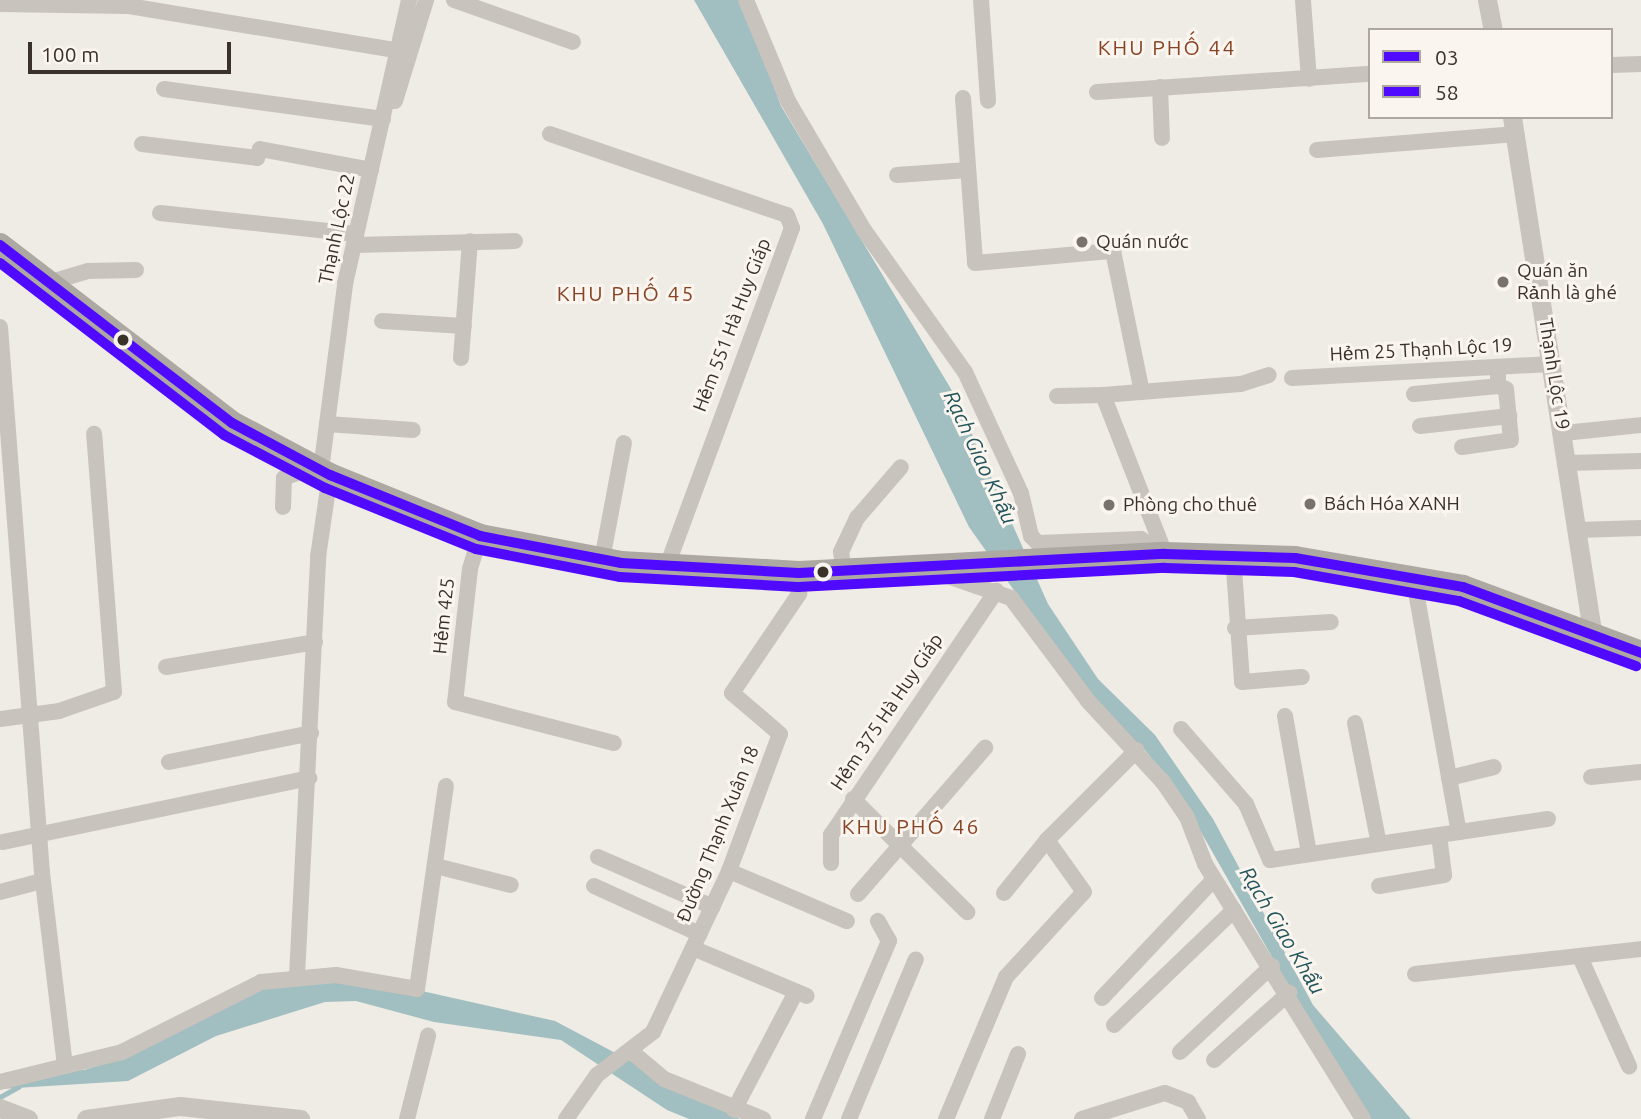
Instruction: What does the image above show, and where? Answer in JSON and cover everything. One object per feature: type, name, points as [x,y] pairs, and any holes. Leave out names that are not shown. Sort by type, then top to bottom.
[{"type":"main road","points":[[0,245],[232,423],[321,471],[480,536],[602,560],[666,568],[799,573],[936,568],[1165,554],[1233,555],[1413,575],[1592,631],[1641,653]]},
{"type":"street","name":"Thạnh Lộc 22","points":[[374,170],[395,50],[409,0]]},
{"type":"street","name":"Thạnh Lộc 22","points":[[297,976],[309,778],[321,471],[327,424],[355,240],[426,0]]},
{"type":"street","points":[[454,0],[573,42]]},
{"type":"street","points":[[746,0],[788,101],[864,230],[965,372],[1021,493],[1031,536],[1038,543],[1142,539],[1165,554]]},
{"type":"street","points":[[981,0],[988,101]]},
{"type":"street","points":[[1487,0],[1493,28]]},
{"type":"street","points":[[1303,1],[1309,79]]},
{"type":"street","points":[[0,4],[96,3],[243,23],[395,50]]},
{"type":"street","points":[[1613,65],[1641,64]]},
{"type":"street","points":[[1097,92],[1368,74]]},
{"type":"street","points":[[1160,87],[1162,138]]},
{"type":"street","points":[[164,89],[383,119]]},
{"type":"street","points":[[963,99],[975,263],[1113,251],[1142,392]]},
{"type":"street","points":[[1317,150],[1514,126]]},
{"type":"street","name":"Thạnh Lộc 19","points":[[1514,126],[1564,433],[1592,631]]},
{"type":"street","name":"Hẻm 551 Hà Huy Giáp","points":[[550,134],[787,215],[792,228],[666,568]]},
{"type":"street","points":[[142,144],[257,158],[260,149],[374,170]]},
{"type":"street","points":[[897,175],[968,170]]},
{"type":"street","points":[[160,213],[355,240],[515,241]]},
{"type":"street","points":[[461,358],[471,241]]},
{"type":"street","points":[[48,283],[88,271],[136,270]]},
{"type":"street","points":[[382,321],[464,326]]},
{"type":"street","points":[[0,327],[6,472],[32,712],[42,881],[65,1066]]},
{"type":"street","name":"Hẻm 25 Thạnh Lộc 19","points":[[1292,378],[1552,364]]},
{"type":"street","points":[[1497,368],[1498,386]]},
{"type":"street","points":[[1057,396],[1246,384],[1269,375]]},
{"type":"street","points":[[1414,394],[1498,386],[1506,389],[1511,440],[1462,447]]},
{"type":"street","points":[[1103,395],[1165,554]]},
{"type":"street","points":[[1420,426],[1509,416]]},
{"type":"street","points":[[327,424],[413,430]]},
{"type":"street","points":[[1564,433],[1641,425]]},
{"type":"street","points":[[0,719],[32,712],[59,711],[114,692],[94,434]]},
{"type":"street","points":[[602,560],[624,443]]},
{"type":"street","points":[[1568,463],[1641,461]]},
{"type":"street","points":[[844,571],[841,552],[857,518],[901,467]]},
{"type":"street","points":[[283,507],[284,478],[321,471]]},
{"type":"street","points":[[1578,530],[1641,528]]},
{"type":"street","name":"Hẻm 425","points":[[480,536],[470,569],[455,702],[614,743]]},
{"type":"street","points":[[1233,555],[1236,628],[1242,682],[1302,677]]},
{"type":"street","points":[[936,568],[1011,598],[1088,701],[1137,750],[1187,817],[1214,879],[1289,993],[1363,1119]]},
{"type":"street","name":"Đường Thạnh Xuân 18","points":[[566,1119],[597,1075],[629,1055],[653,1032],[729,871],[780,734],[732,693],[799,594],[799,573]]},
{"type":"street","points":[[1413,575],[1459,832]]},
{"type":"street","name":"Hẻm 375 Hà Huy Giáp","points":[[831,863],[831,835],[996,591]]},
{"type":"street","points":[[1236,628],[1331,622]]},
{"type":"street","points":[[166,667],[315,642]]},
{"type":"street","points":[[1285,716],[1309,854]]},
{"type":"street","points":[[1355,723],[1379,844]]},
{"type":"street","points":[[1181,729],[1246,804],[1269,860],[1548,819]]},
{"type":"street","points":[[169,762],[311,733]]},
{"type":"street","points":[[858,894],[901,848],[985,748]]},
{"type":"street","points":[[1004,893],[1047,840],[1137,750]]},
{"type":"street","points":[[1449,778],[1494,767]]},
{"type":"street","points":[[1591,777],[1641,772]]},
{"type":"street","points":[[3,842],[309,778]]},
{"type":"street","points":[[0,1082],[122,1052],[261,982],[297,976],[359,976],[417,989],[446,786]]},
{"type":"street","points":[[853,799],[967,912]]},
{"type":"street","points":[[1379,887],[1444,875],[1439,835]]},
{"type":"street","points":[[946,1119],[1006,977],[1084,892],[1047,840]]},
{"type":"street","points":[[598,857],[713,907]]},
{"type":"street","points":[[436,866],[511,885]]},
{"type":"street","points":[[729,871],[847,921]]},
{"type":"street","points":[[1102,998],[1214,879]]},
{"type":"street","points":[[0,892],[42,881]]},
{"type":"street","points":[[594,886],[697,942],[802,994],[734,1110]]},
{"type":"street","points":[[1114,1025],[1234,910]]},
{"type":"street","points":[[813,1119],[889,941],[878,921]]},
{"type":"street","points":[[1415,974],[1641,949]]},
{"type":"street","points":[[1580,957],[1629,1066]]},
{"type":"street","points":[[849,1119],[916,959]]},
{"type":"street","points":[[1180,1052],[1272,967]]},
{"type":"street","points":[[1214,1060],[1289,993]]},
{"type":"street","points":[[407,1119],[428,1036]]},
{"type":"street","points":[[992,1119],[1018,1054]]},
{"type":"street","points":[[629,1055],[649,1071],[734,1110],[763,1119]]},
{"type":"street","points":[[1082,1119],[1165,1093],[1188,1102],[1198,1119]]},
{"type":"street","points":[[86,1119],[180,1106],[231,1114],[300,1119]]},
{"type":"water","name":"Rạch Giao Khẩu","points":[[694,0],[743,0],[781,106],[954,394],[1048,604],[1098,679],[1155,735],[1213,819],[1313,1005],[1411,1119],[1364,1119],[1180,795],[1145,750],[1102,714],[969,527],[823,224]]},
{"type":"water","points":[[309,976],[404,987],[555,1021],[740,1119],[689,1119],[667,1110],[561,1040],[434,1022],[356,1001],[325,1002],[216,1036],[128,1081],[0,1089],[22,1072],[84,1070],[133,1055],[247,992]]},
{"type":"waterway","points":[[0,1097],[18,1087]]},
{"type":"transit line","name":"03","points":[[0,245],[232,423],[330,475],[480,536],[621,563],[799,573],[1165,554],[1295,558],[1463,587],[1641,653]]},
{"type":"transit line","name":"58","points":[[0,263],[224,435],[325,488],[476,549],[620,577],[798,587],[1165,568],[1294,572],[1459,601],[1636,666]]},
{"type":"place","name":"Quán nước","points":[[1082,242]]},
{"type":"place","name":"Quán ăn Rảnh là ghé","points":[[1503,282]]},
{"type":"place","name":"Bách Hóa XANH","points":[[1310,504]]},
{"type":"place","name":"Phòng cho thuê","points":[[1109,505]]},
{"type":"district","name":"KHU PHỐ 44","points":[[1167,47]]},
{"type":"district","name":"KHU PHỐ 45","points":[[626,293]]},
{"type":"district","name":"KHU PHỐ 46","points":[[911,826]]}]
